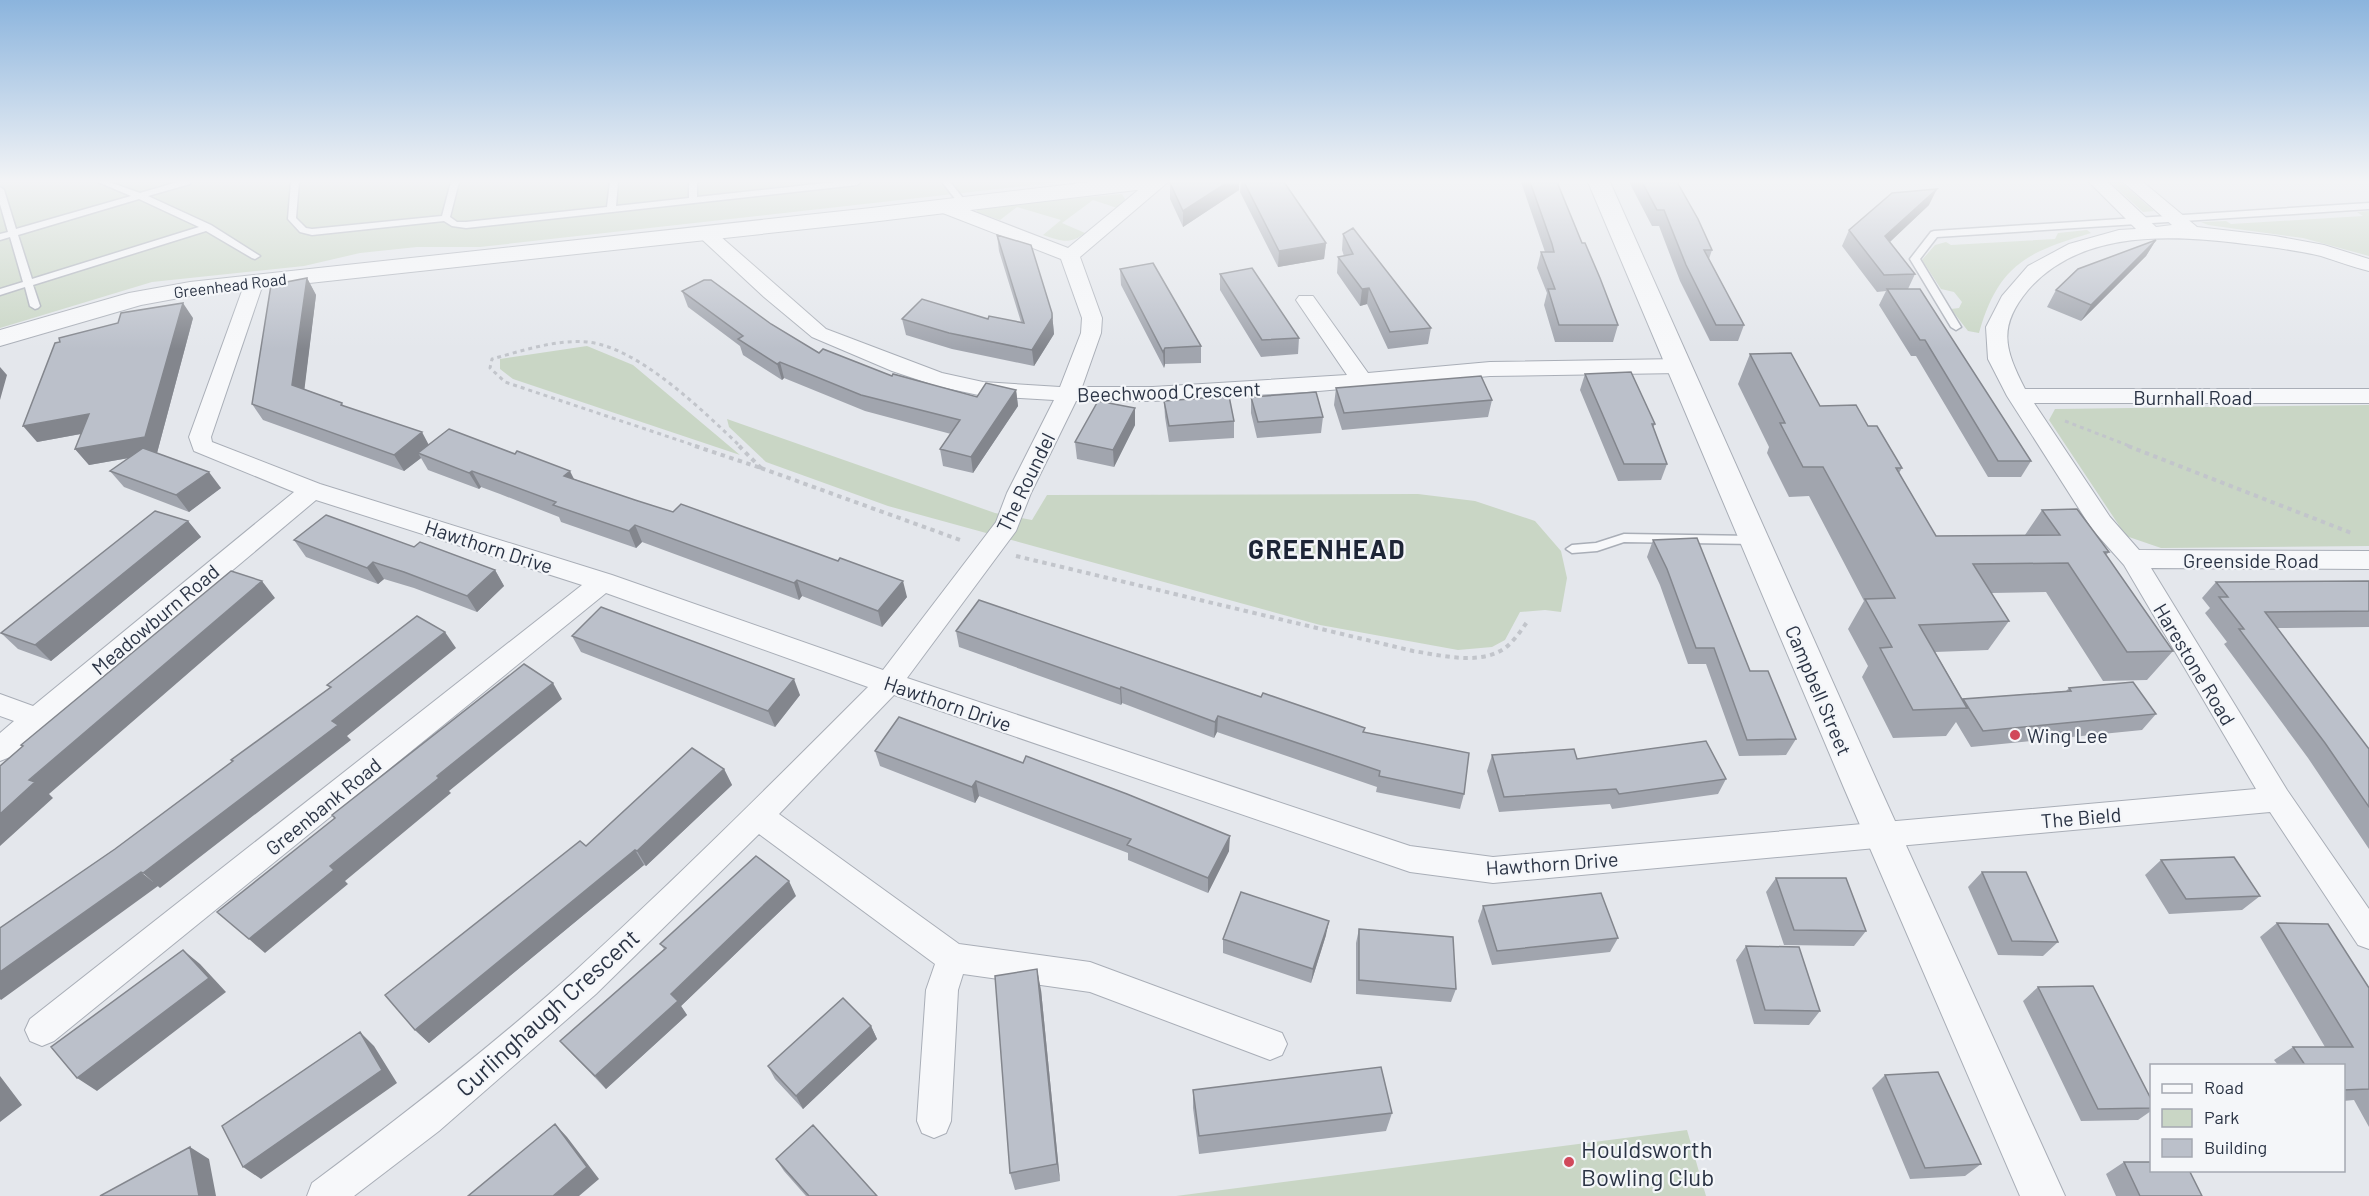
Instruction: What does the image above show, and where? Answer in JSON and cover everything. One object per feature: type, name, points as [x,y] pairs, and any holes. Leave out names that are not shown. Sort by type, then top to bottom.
[{"type":"street","name":"Greenhead Road","points":[[0,338],[138,298],[254,269],[634,238]]},
{"type":"street","name":"Beechwood Crescent","points":[[711,238],[771,293],[819,333],[937,379],[983,389],[1068,394],[1153,394],[1490,369],[1680,366]]},
{"type":"street","points":[[1028,238],[1070,256],[1092,238]]},
{"type":"street","name":"Campbell Street","points":[[1624,238],[1862,788],[2043,1196]]},
{"type":"street","name":"Harestone Road","points":[[2116,238],[2076,248],[2034,270],[2009,300],[1996,327],[1999,359],[2020,400],[2101,523],[2133,559],[2277,799],[2369,935]]},
{"type":"street","name":"Harestone Road","points":[[2240,238],[2324,251],[2369,265]]},
{"type":"street","name":"The Roundel","points":[[889,683],[1007,525],[1019,493],[1068,394],[1092,325],[1087,301],[1070,256]]},
{"type":"street","name":"Hawthorn Drive","points":[[254,269],[200,436],[202,446],[312,490],[603,582],[889,683],[1410,859],[1493,870],[1884,836]]},
{"type":"street","points":[[1306,300],[1362,380]]},
{"type":"street","name":"Burnhall Road","points":[[2020,400],[2369,396]]},
{"type":"street","name":"Meadowburn Road","points":[[0,750],[312,490]]},
{"type":"street","name":"Greenside Road","points":[[2133,559],[2369,560]]},
{"type":"street","name":"Greenbank Road","points":[[42,1030],[603,582]]},
{"type":"street","name":"Curlinghaugh Crescent","points":[[325,1196],[427,1119],[585,983],[758,816],[889,683]]},
{"type":"street","points":[[0,705],[36,718]]},
{"type":"street","name":"The Bield","points":[[1884,836],[2277,799]]},
{"type":"street","points":[[758,816],[953,958],[1090,977],[1270,1044]]},
{"type":"street","points":[[934,1121],[942,990],[953,958]]},
{"type":"lane","points":[[16,238],[35,306]]},
{"type":"lane","points":[[0,292],[173,238]]},
{"type":"lane","points":[[220,238],[254,269]]},
{"type":"lane","points":[[1931,238],[1915,259],[1956,327]]},
{"type":"lane","points":[[1572,549],[1598,547],[1624,538],[1755,540]]},
{"type":"path","points":[[761,468],[729,434],[691,402],[626,354],[611,347],[586,341],[508,354],[492,359],[490,368],[505,382],[761,468],[989,550],[1413,651],[1486,656],[1500,652],[1515,639],[1527,622]]},
{"type":"path","points":[[2020,400],[2358,535]]},
{"type":"green space","points":[[0,238],[562,238],[480,247],[417,247],[360,253],[304,266],[152,282],[0,328]]},
{"type":"green space","points":[[1053,238],[1078,238],[1070,240]]},
{"type":"green space","points":[[2076,238],[2032,255],[2006,276],[1987,310],[1979,333],[1968,331],[1951,309],[1959,308],[1962,302],[1954,292],[1941,289],[1922,260],[1935,245],[1946,242],[1951,245]]},
{"type":"green space","points":[[2303,238],[2369,238],[2369,256]]},
{"type":"green space","points":[[587,346],[633,365],[740,455],[513,379],[500,369],[500,359]]},
{"type":"green space","points":[[2369,405],[2369,546],[2161,548],[2126,536],[2049,420],[2055,409]]},
{"type":"green space","points":[[727,419],[995,513],[1032,520],[1047,495],[1418,494],[1475,501],[1535,521],[1561,551],[1567,578],[1561,612],[1545,610],[1520,612],[1505,640],[1492,647],[1458,650],[1320,625],[888,506],[766,462],[729,427]]},
{"type":"green space","name":"Houldsworth Bowling Club","points":[[1687,1130],[1706,1196],[1176,1196]]},
{"type":"building","points":[[998,238],[1007,238],[1031,245],[1052,313],[1052,318],[1032,350],[949,333],[902,319],[922,299],[988,319],[989,316],[1024,323]]},
{"type":"building","points":[[1272,238],[1322,238],[1326,243],[1279,251]]},
{"type":"building","points":[[1345,238],[1361,238],[1431,328],[1390,332],[1369,288],[1362,289],[1338,257],[1353,254]]},
{"type":"building","points":[[1550,238],[1580,238],[1582,243],[1585,243],[1618,325],[1559,325],[1548,289],[1555,289],[1541,252],[1554,252]]},
{"type":"building","points":[[1675,238],[1706,238],[1712,250],[1704,250],[1744,325],[1716,325]]},
{"type":"building","points":[[1855,238],[1886,238],[1915,274],[1884,275]]},
{"type":"building","points":[[2156,240],[2091,305],[2056,290],[2078,269]]},
{"type":"building","points":[[1153,263],[1201,346],[1165,348],[1163,352],[1120,269]]},
{"type":"building","points":[[1252,268],[1299,338],[1262,340],[1220,274]]},
{"type":"building","points":[[307,278],[292,385],[342,403],[341,405],[422,432],[394,455],[252,404],[271,285]]},
{"type":"building","points":[[704,280],[711,280],[771,324],[819,353],[823,349],[892,376],[893,374],[977,397],[986,383],[1016,390],[971,457],[940,449],[960,420],[861,395],[780,362],[777,364],[738,339],[743,336],[682,291]]},
{"type":"building","points":[[1887,289],[1920,289],[2031,461],[1998,461],[1925,340],[1920,340]]},
{"type":"building","points":[[183,303],[145,437],[75,449],[89,414],[23,426],[55,343],[60,342],[59,338],[118,323],[121,313]]},
{"type":"building","points":[[1791,353],[1820,406],[1856,405],[1868,426],[1877,426],[1902,468],[1896,468],[1936,536],[2060,535],[2042,510],[2077,509],[2109,552],[2104,552],[2173,651],[2127,652],[2068,563],[1973,564],[2009,621],[1919,625],[1967,708],[1913,710],[1880,648],[1892,647],[1865,599],[1895,598],[1823,467],[1803,467],[1780,423],[1785,423],[1750,354]]},
{"type":"building","points":[[1631,372],[1655,424],[1652,424],[1667,464],[1624,464],[1585,374]]},
{"type":"building","points":[[1481,376],[1492,400],[1344,413],[1336,388]]},
{"type":"building","points":[[1316,392],[1323,417],[1258,422],[1251,397]]},
{"type":"building","points":[[1229,396],[1234,421],[1169,426],[1164,401]]},
{"type":"building","points":[[1098,401],[1135,408],[1113,450],[1075,442]]},
{"type":"building","points":[[449,429],[515,454],[517,451],[570,471],[564,476],[635,500],[673,512],[681,504],[838,561],[840,558],[903,581],[878,611],[797,580],[794,583],[635,525],[629,531],[553,505],[556,502],[418,453]]},
{"type":"building","points":[[143,448],[209,472],[176,495],[110,471]]},
{"type":"building","points":[[155,511],[188,521],[35,645],[1,633]]},
{"type":"building","points":[[326,515],[414,547],[420,542],[495,570],[467,596],[373,562],[367,568],[294,540]]},
{"type":"building","points":[[1697,538],[1750,671],[1768,671],[1796,739],[1747,740],[1714,648],[1696,648],[1667,569],[1653,540]]},
{"type":"building","points":[[231,571],[262,581],[29,780],[35,782],[0,814],[0,766],[23,746],[21,745]]},
{"type":"building","points":[[2369,581],[2369,611],[2265,612],[2369,749],[2369,807],[2325,743],[2239,629],[2244,629],[2219,597],[2228,597],[2216,582]]},
{"type":"building","points":[[979,600],[1261,697],[1263,693],[1365,728],[1363,732],[1469,753],[1464,794],[1379,776],[1380,771],[1218,716],[1215,722],[1121,687],[1120,689],[956,631]]},
{"type":"building","points":[[601,607],[794,679],[768,711],[572,636]]},
{"type":"building","points":[[417,616],[445,632],[332,721],[338,725],[143,873],[141,872],[0,972],[0,928],[115,849],[233,761],[231,760],[331,687],[327,685]]},
{"type":"building","points":[[524,664],[553,683],[330,866],[334,870],[249,939],[217,912],[335,818],[332,815]]},
{"type":"building","points":[[2133,682],[2156,714],[1983,731],[1963,699],[2071,691],[2069,688]]},
{"type":"building","points":[[899,717],[1023,763],[1026,756],[1230,836],[1208,878],[1127,845],[1131,839],[976,781],[972,787],[875,751]]},
{"type":"building","points":[[1706,741],[1726,779],[1619,794],[1616,789],[1504,797],[1492,755],[1574,749],[1577,759]]},
{"type":"building","points":[[692,748],[724,769],[637,851],[635,850],[415,1030],[385,995],[580,841],[586,846]]},
{"type":"building","points":[[756,856],[789,881],[671,994],[678,1001],[595,1076],[560,1041],[666,948],[660,944]]},
{"type":"building","points":[[2234,857],[2260,896],[2186,899],[2161,860]]},
{"type":"building","points":[[1982,872],[2026,872],[2058,942],[2012,941]]},
{"type":"building","points":[[1776,878],[1846,878],[1866,931],[1794,930]]},
{"type":"building","points":[[1241,892],[1329,921],[1313,969],[1223,939]]},
{"type":"building","points":[[1601,893],[1618,938],[1497,951],[1483,906]]},
{"type":"building","points":[[2277,923],[2328,924],[2369,988],[2369,1089],[2345,1090],[2345,1064],[2304,1064],[2293,1047],[2353,1047]]},
{"type":"building","points":[[1359,929],[1453,937],[1456,989],[1359,980]]},
{"type":"building","points":[[1746,946],[1799,947],[1820,1011],[1765,1010]]},
{"type":"building","points":[[183,950],[209,978],[77,1078],[51,1047]]},
{"type":"building","points":[[1037,969],[1057,1164],[1010,1173],[995,976]]},
{"type":"building","points":[[2093,986],[2150,1097],[2150,1108],[2098,1109],[2038,987]]},
{"type":"building","points":[[843,998],[871,1026],[796,1096],[768,1066]]},
{"type":"building","points":[[360,1032],[382,1070],[243,1167],[222,1126]]},
{"type":"building","points":[[1381,1067],[1392,1113],[1199,1136],[1193,1090]]},
{"type":"building","points":[[1938,1072],[1981,1164],[1925,1168],[1885,1075]]},
{"type":"building","points":[[555,1124],[587,1167],[553,1196],[468,1196]]},
{"type":"building","points":[[813,1125],[877,1196],[809,1196],[776,1159]]},
{"type":"building","points":[[190,1147],[199,1196],[100,1196]]},
{"type":"building","points":[[2124,1162],[2150,1162],[2150,1172],[2190,1172],[2202,1196],[2140,1196]]},
{"type":"place","name":"Wing Lee","points":[[2015,735]]},
{"type":"place","name":"Houldsworth Bowling Club","points":[[1569,1162]]},
{"type":"district","name":"GREENHEAD","points":[[1327,548]]}]
